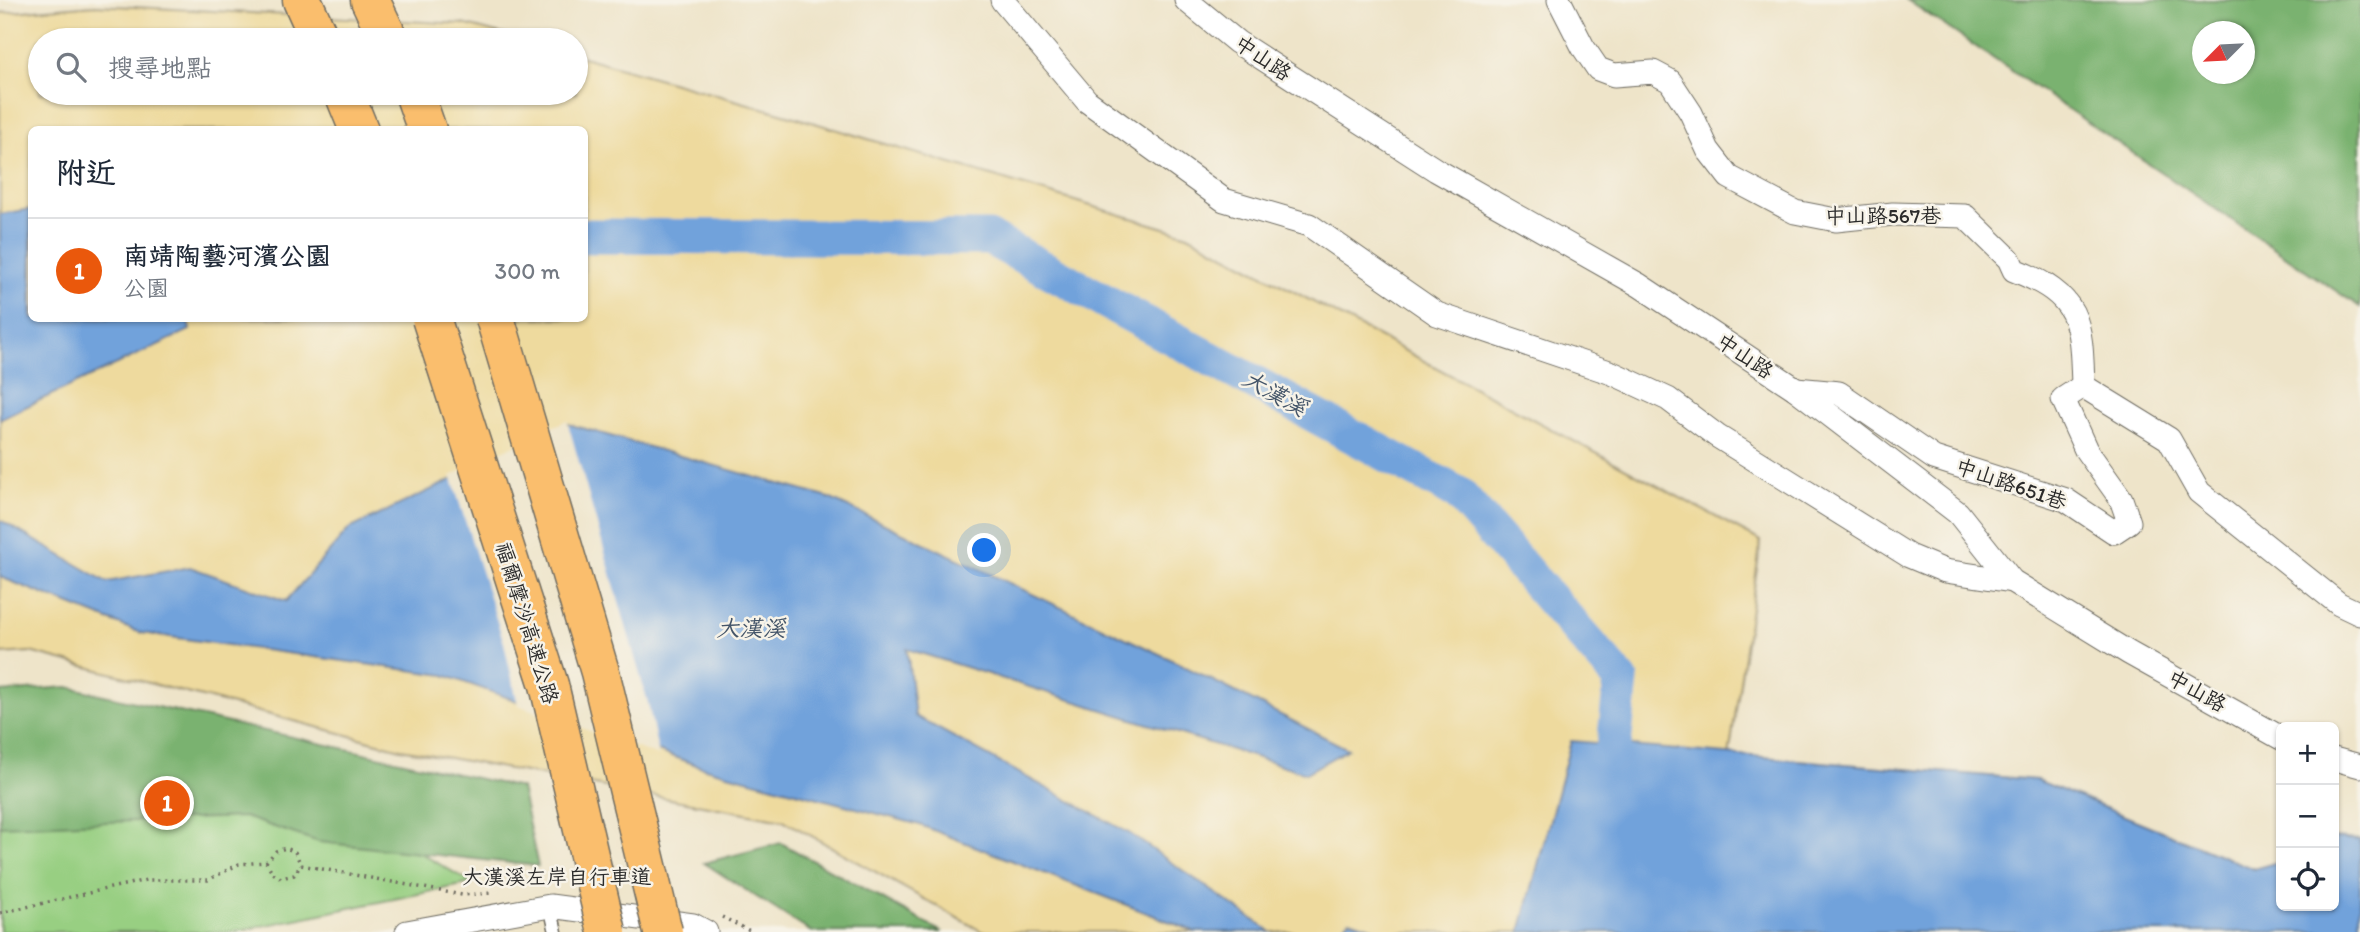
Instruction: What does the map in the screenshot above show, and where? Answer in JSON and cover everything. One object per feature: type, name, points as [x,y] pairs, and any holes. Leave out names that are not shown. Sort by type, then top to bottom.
[{"type":"highway","points":[[302,0],[315,28]]},
{"type":"highway","points":[[370,0],[383,28]]},
{"type":"highway","points":[[349,105],[357,126]]},
{"type":"highway","points":[[418,105],[426,126]]},
{"type":"highway","name":"福爾摩沙高速公路","points":[[431,322],[549,685],[607,932]]},
{"type":"highway","points":[[496,322],[600,672],[694,926]]},
{"type":"street","points":[[1002,0],[1087,101],[1224,200],[1309,225],[1437,314],[1612,373],[1668,398],[1717,436],[1909,556],[1945,571],[2012,581]]},
{"type":"street","name":"中山路","points":[[1186,0],[1237,42],[1436,170],[1639,285],[1796,389],[1958,513],[2012,581],[2129,653],[2276,735]]},
{"type":"street","name":"中山路567巷","points":[[1559,0],[1583,47],[1598,69],[1614,75],[1653,72],[1670,81],[1692,113],[1708,150],[1728,177],[1795,212],[1836,220],[1893,214],[1965,216],[2009,258],[2014,270],[2039,280],[2062,298],[2077,316],[2082,338],[2083,386]]},
{"type":"street","points":[[2083,386],[2169,439],[2199,492],[2339,604],[2360,614]]},
{"type":"street","name":"中山路651巷","points":[[1796,389],[1839,393],[1934,458],[2066,499],[2114,532],[2129,522],[2121,499],[2086,450],[2063,399],[2083,386]]},
{"type":"street","points":[[2339,760],[2360,766]]},
{"type":"street","points":[[407,932],[550,906],[694,926]]},
{"type":"lane","points":[[550,906],[556,932]]},
{"type":"path","points":[[0,913],[146,880],[208,880],[239,864],[266,862],[276,851],[286,848],[295,852],[301,864]]},
{"type":"path","name":"大漢溪左岸自行車道","points":[[266,862],[277,876],[286,878],[294,875],[301,864],[462,895],[502,893]]},
{"type":"path","points":[[694,926],[752,932]]},
{"type":"green space","points":[[1907,0],[2360,0],[2360,307]]},
{"type":"green space","points":[[68,687],[521,788],[538,866],[319,842],[244,817],[0,826],[0,692]]},
{"type":"green space","points":[[174,710],[472,883],[233,932],[0,932],[0,723]]},
{"type":"green space","points":[[781,843],[942,932],[811,932],[704,863]]},
{"type":"sand","points":[[95,5],[463,24],[478,28],[28,28],[28,105],[588,105],[588,58],[798,118],[1188,235],[1761,541],[1703,932],[983,932],[783,820],[401,749],[30,652],[0,654],[0,13]]},
{"type":"water","points":[[28,209],[28,322],[189,322],[190,330],[0,419],[0,214]]},
{"type":"water","name":"大漢溪","points":[[568,424],[829,498],[1168,658],[1348,749],[1306,773],[907,649],[915,716],[1129,833],[1271,932],[1196,932],[920,825],[705,768],[444,675],[141,633],[0,577],[0,520],[107,582],[190,567],[286,601],[349,529]]},
{"type":"water","points":[[1571,741],[2037,780],[2254,869],[2276,862],[2276,911],[2339,911],[2339,838],[2360,840],[2360,932],[1520,932]]},
{"type":"water","points":[[1350,920],[1385,932],[1338,932]]},
{"type":"pier","points":[[567,420],[648,703],[659,756],[518,705],[504,643],[451,476]]},
{"type":"waterway","name":"大漢溪","points":[[588,236],[989,238],[1459,494],[1621,680],[1609,792]]},
{"type":"place","name":"南靖陶藝河濱公園","points":[[167,803]]}]
